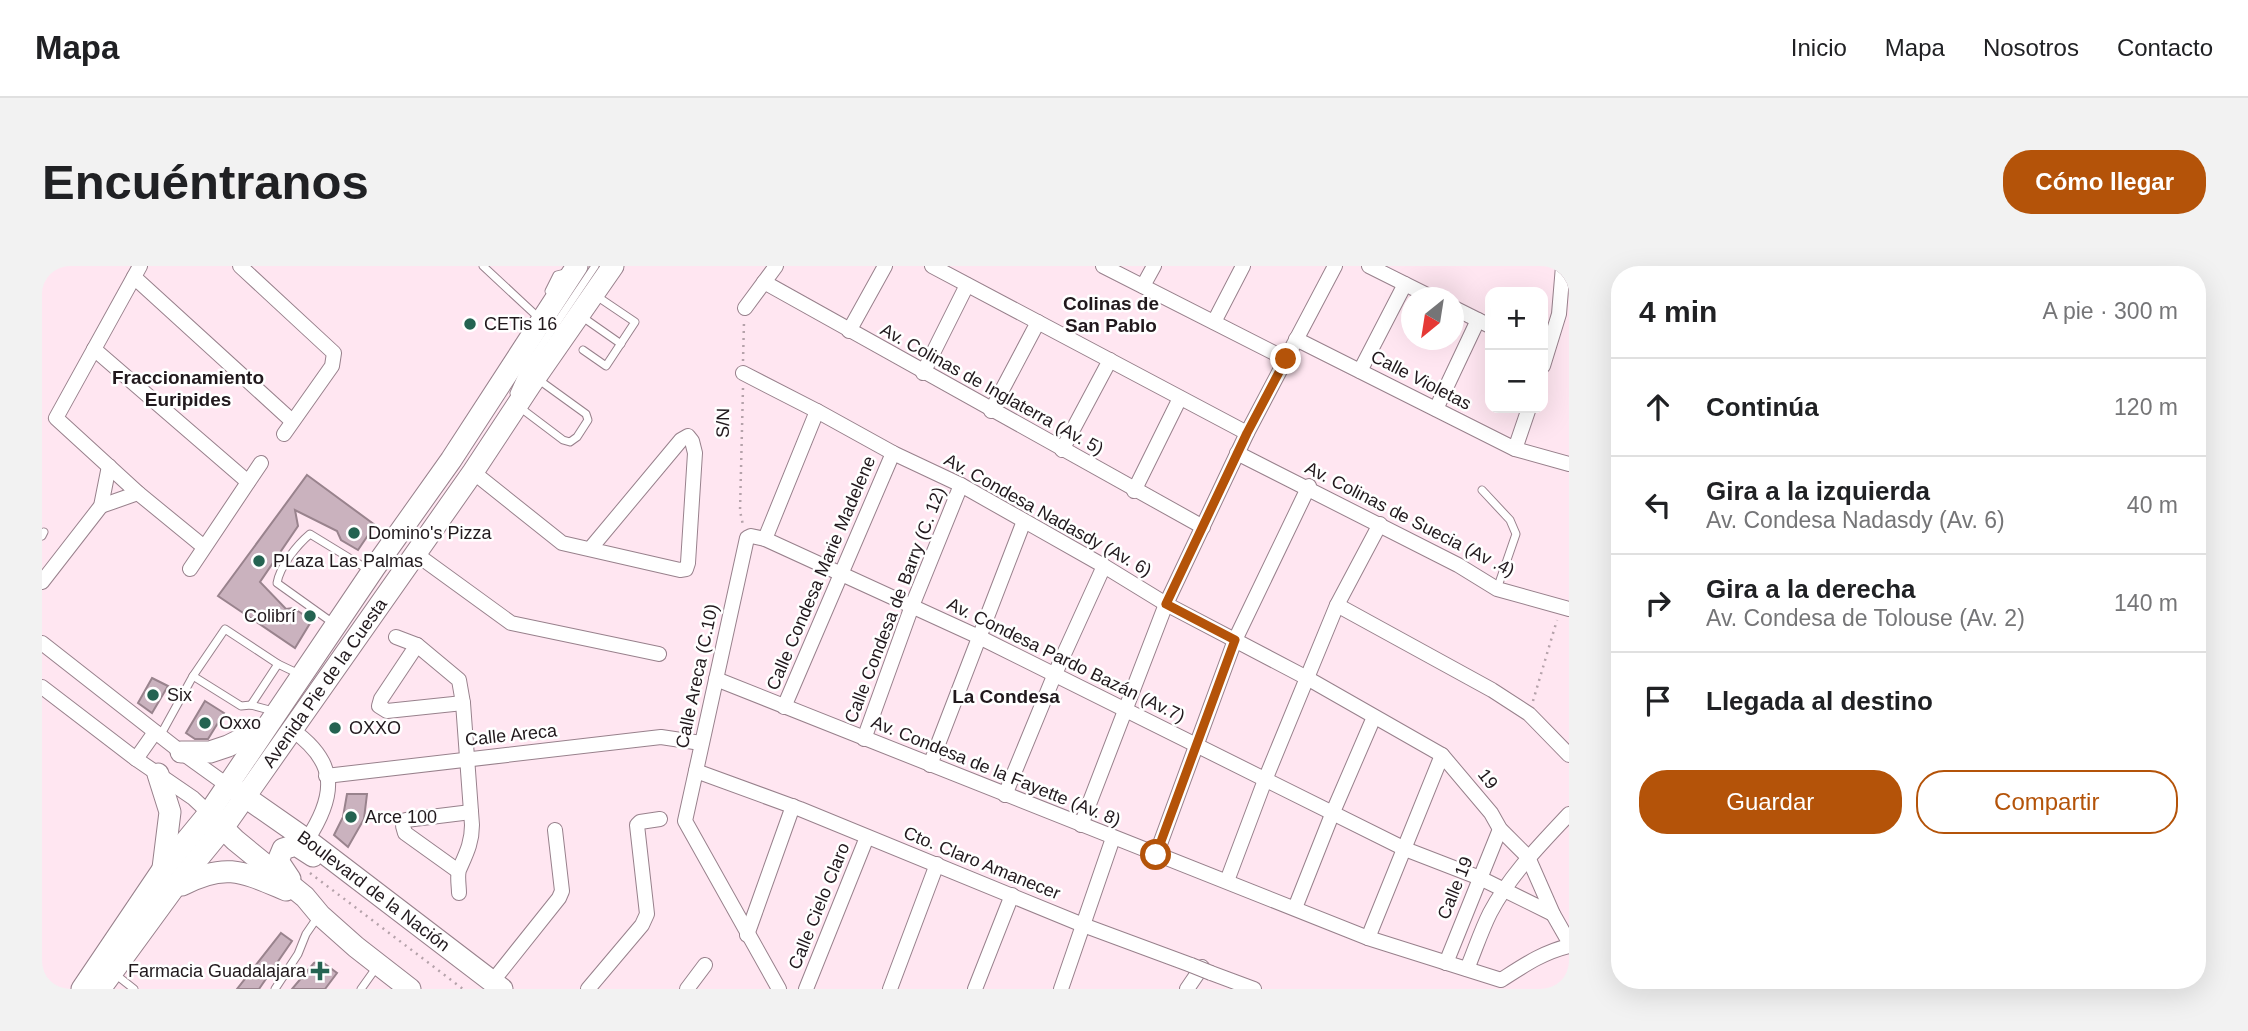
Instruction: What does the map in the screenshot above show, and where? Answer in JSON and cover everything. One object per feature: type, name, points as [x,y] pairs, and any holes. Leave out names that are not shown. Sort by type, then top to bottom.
[{"type":"main road","name":"Avenida Pie de la Cuesta","points":[[281,723],[416,554],[613,266]]},
{"type":"main road","name":"Avenida Pie de la Cuesta","points":[[82,989],[238,789],[281,723],[320,651],[451,460],[575,269]]},
{"type":"main road","points":[[181,752],[210,751],[228,746],[281,723]]},
{"type":"main road","points":[[158,775],[170,812],[170,878],[214,871],[237,871],[304,897]]},
{"type":"main road","name":"Boulevard de la Nación","points":[[238,789],[497,985]]},
{"type":"main road","points":[[214,823],[304,897]]},
{"type":"main road","points":[[398,910],[301,847],[287,846],[280,852],[280,866],[320,915],[410,989]]},
{"type":"main road","name":"Avenida Pie de la Cuesta","points":[[112,973],[170,878]]},
{"type":"street","points":[[240,266],[334,352],[332,366],[284,434]]},
{"type":"street","points":[[745,308],[776,266]]},
{"type":"street","points":[[849,331],[885,266]]},
{"type":"street","points":[[932,266],[1247,433]]},
{"type":"street","points":[[1103,266],[1286,359]]},
{"type":"street","points":[[1143,286],[1154,266]]},
{"type":"street","points":[[1214,322],[1242,266]]},
{"type":"street","points":[[1081,825],[1166,604],[1247,433],[1335,266]]},
{"type":"street","points":[[1369,266],[1411,287]]},
{"type":"street","points":[[1547,350],[1559,314],[1563,266]]},
{"type":"street","points":[[204,547],[138,493],[59,423],[57,418],[137,271],[292,421]]},
{"type":"street","name":"Av. Colinas de Inglaterra (Av. 5)","points":[[764,282],[1134,491],[1203,527]]},
{"type":"street","points":[[1360,371],[1405,284]]},
{"type":"street","points":[[923,373],[967,285]]},
{"type":"street","points":[[1436,410],[1484,323],[1464,313]]},
{"type":"street","points":[[991,411],[1038,322]]},
{"type":"street","name":"Calle Violetas","points":[[1296,339],[1515,449],[1569,464]]},
{"type":"street","points":[[94,349],[248,482]]},
{"type":"street","points":[[1062,450],[1110,360]]},
{"type":"street","name":"Av. Condesa Nadasdy (Av. 6)","points":[[743,373],[893,453],[961,485],[1166,604],[1307,678],[1442,755]]},
{"type":"street","points":[[1134,491],[1180,398]]},
{"type":"street","points":[[765,539],[817,411]]},
{"type":"street","points":[[1515,449],[1527,413]]},
{"type":"street","points":[[473,472],[562,542],[590,549],[685,569],[688,563],[695,453],[691,438],[688,436],[681,440],[590,549]]},
{"type":"street","name":"Calle Condesa Marie Madelene","points":[[785,707],[893,453]]},
{"type":"street","name":"Av. Colinas de Suecia (Av .4)","points":[[1237,453],[1379,524],[1497,589],[1565,608]]},
{"type":"street","points":[[190,569],[261,463]]},
{"type":"street","points":[[42,582],[101,506],[109,466]]},
{"type":"street","name":"Calle Condesa de Barry (C. 12)","points":[[864,739],[912,606],[961,485]]},
{"type":"street","points":[[1156,855],[1235,640],[1309,488]]},
{"type":"street","points":[[101,506],[138,493]]},
{"type":"street","points":[[930,765],[1024,521]]},
{"type":"street","points":[[1227,881],[1337,605],[1379,524]]},
{"type":"street","name":"Av. Condesa Pardo Bazán (Av.7)","points":[[747,538],[751,536],[765,539],[979,637],[1405,849],[1480,878],[1553,914]]},
{"type":"street","name":"Calle Areca (C.10)","points":[[747,538],[685,821],[747,935]]},
{"type":"street","points":[[416,554],[511,623],[659,654]]},
{"type":"street","points":[[1005,795],[1054,676],[1104,566]]},
{"type":"street","points":[[1337,605],[1492,690],[1529,714],[1569,755]]},
{"type":"street","points":[[396,637],[417,645],[458,680],[463,703],[472,839],[465,861],[458,871],[459,893]]},
{"type":"street","points":[[42,643],[181,752],[238,789]]},
{"type":"street","points":[[417,645],[379,706],[387,711],[463,703]]},
{"type":"street","name":"Av. Condesa de la Fayette (Av. 8)","points":[[716,679],[1368,938],[1501,980],[1533,960],[1569,944]]},
{"type":"street","points":[[42,687],[136,759],[193,798],[214,823]]},
{"type":"street","points":[[1295,908],[1374,717]]},
{"type":"street","points":[[281,723],[315,749],[324,762],[329,794],[321,818],[307,840]]},
{"type":"street","points":[[136,759],[158,734]]},
{"type":"street","name":"Calle Areca","points":[[326,776],[661,737],[701,743]]},
{"type":"street","points":[[1368,938],[1442,755]]},
{"type":"street","name":"19","points":[[1442,755],[1483,803],[1500,828],[1528,857]]},
{"type":"street","name":"Cto. Claro Amanecer","points":[[696,771],[793,806],[1083,925],[1254,989]]},
{"type":"street","points":[[779,989],[747,935],[793,806]]},
{"type":"street","points":[[458,871],[405,833],[403,826],[406,820],[471,812]]},
{"type":"street","points":[[1467,969],[1490,914],[1504,889],[1528,857],[1569,814]]},
{"type":"street","points":[[588,989],[642,925],[647,915],[637,825],[640,822],[660,819]]},
{"type":"street","name":"Calle 19","points":[[1447,963],[1500,828]]},
{"type":"street","points":[[497,985],[562,891],[555,830]]},
{"type":"street","name":"Calle Cielo Claro","points":[[806,989],[867,837]]},
{"type":"street","points":[[1061,989],[1113,838]]},
{"type":"street","points":[[1528,857],[1569,944]]},
{"type":"street","points":[[890,989],[937,864]]},
{"type":"street","points":[[975,989],[1012,895]]},
{"type":"street","points":[[1469,905],[1490,914]]},
{"type":"street","points":[[687,989],[705,965]]},
{"type":"street","points":[[1187,989],[1201,968]]},
{"type":"lane","points":[[483,266],[542,317]]},
{"type":"lane","points":[[494,442],[523,373],[595,266]]},
{"type":"lane","points":[[583,350],[606,366],[635,322],[593,295]]},
{"type":"lane","points":[[579,315],[621,344]]},
{"type":"lane","points":[[517,405],[563,440],[569,442],[577,437],[588,420],[586,414],[536,377]]},
{"type":"lane","points":[[1482,490],[1510,520],[1516,534],[1497,589]]},
{"type":"lane","points":[[337,626],[277,583],[278,575],[310,534],[372,572]]},
{"type":"lane","points":[[158,734],[225,629],[278,664],[307,677]]},
{"type":"lane","points":[[251,705],[278,664]]},
{"type":"lane","points":[[193,676],[241,706],[251,705],[281,723]]},
{"type":"lane","points":[[275,989],[320,915]]},
{"type":"lane","points":[[360,989],[379,964]]},
{"type":"lane","points":[[112,973],[134,989]]},
{"type":"path","points":[[42,272],[46,266]]},
{"type":"path","name":"S/N","points":[[745,308],[740,511],[747,538]]},
{"type":"path","points":[[1529,714],[1565,608]]},
{"type":"path","points":[[310,873],[463,989]]},
{"type":"building","name":"PLaza Las Palmas","points":[[307,475],[375,525],[358,550],[341,540],[337,531],[295,510],[298,526],[260,582],[286,609],[293,608],[312,620],[295,648],[218,596]]},
{"type":"building","name":"Six","points":[[152,678],[168,686],[152,713],[138,703]]},
{"type":"building","name":"Oxxo","points":[[205,701],[224,713],[208,739],[195,739],[186,733]]},
{"type":"building","points":[[347,794],[367,794],[364,819],[348,847],[334,835],[343,817]]},
{"type":"building","points":[[281,933],[292,941],[259,989],[237,989]]},
{"type":"building","points":[[321,961],[337,973],[325,989],[292,989],[314,963]]},
{"type":"place","name":"CETis 16","points":[[470,324]]},
{"type":"place","name":"Domino's Pizza","points":[[354,533]]},
{"type":"place","name":"PLaza Las Palmas","points":[[259,561]]},
{"type":"place","name":"Colibrí","points":[[310,616]]},
{"type":"place","name":"Six","points":[[153,695]]},
{"type":"place","name":"Oxxo","points":[[205,723]]},
{"type":"place","name":"OXXO","points":[[335,728]]},
{"type":"place","name":"Arce 100","points":[[351,817]]},
{"type":"place","name":"Farmacia Guadalajara","points":[[320,971]]},
{"type":"district","name":"Colinas de San Pablo","points":[[1111,314]]},
{"type":"district","name":"Fraccionamiento Euripides","points":[[188,388]]},
{"type":"district","name":"La Condesa","points":[[1006,696]]},
{"type":"route","points":[[1156,855],[1235,640],[1166,604],[1247,433],[1286,359]]}]
